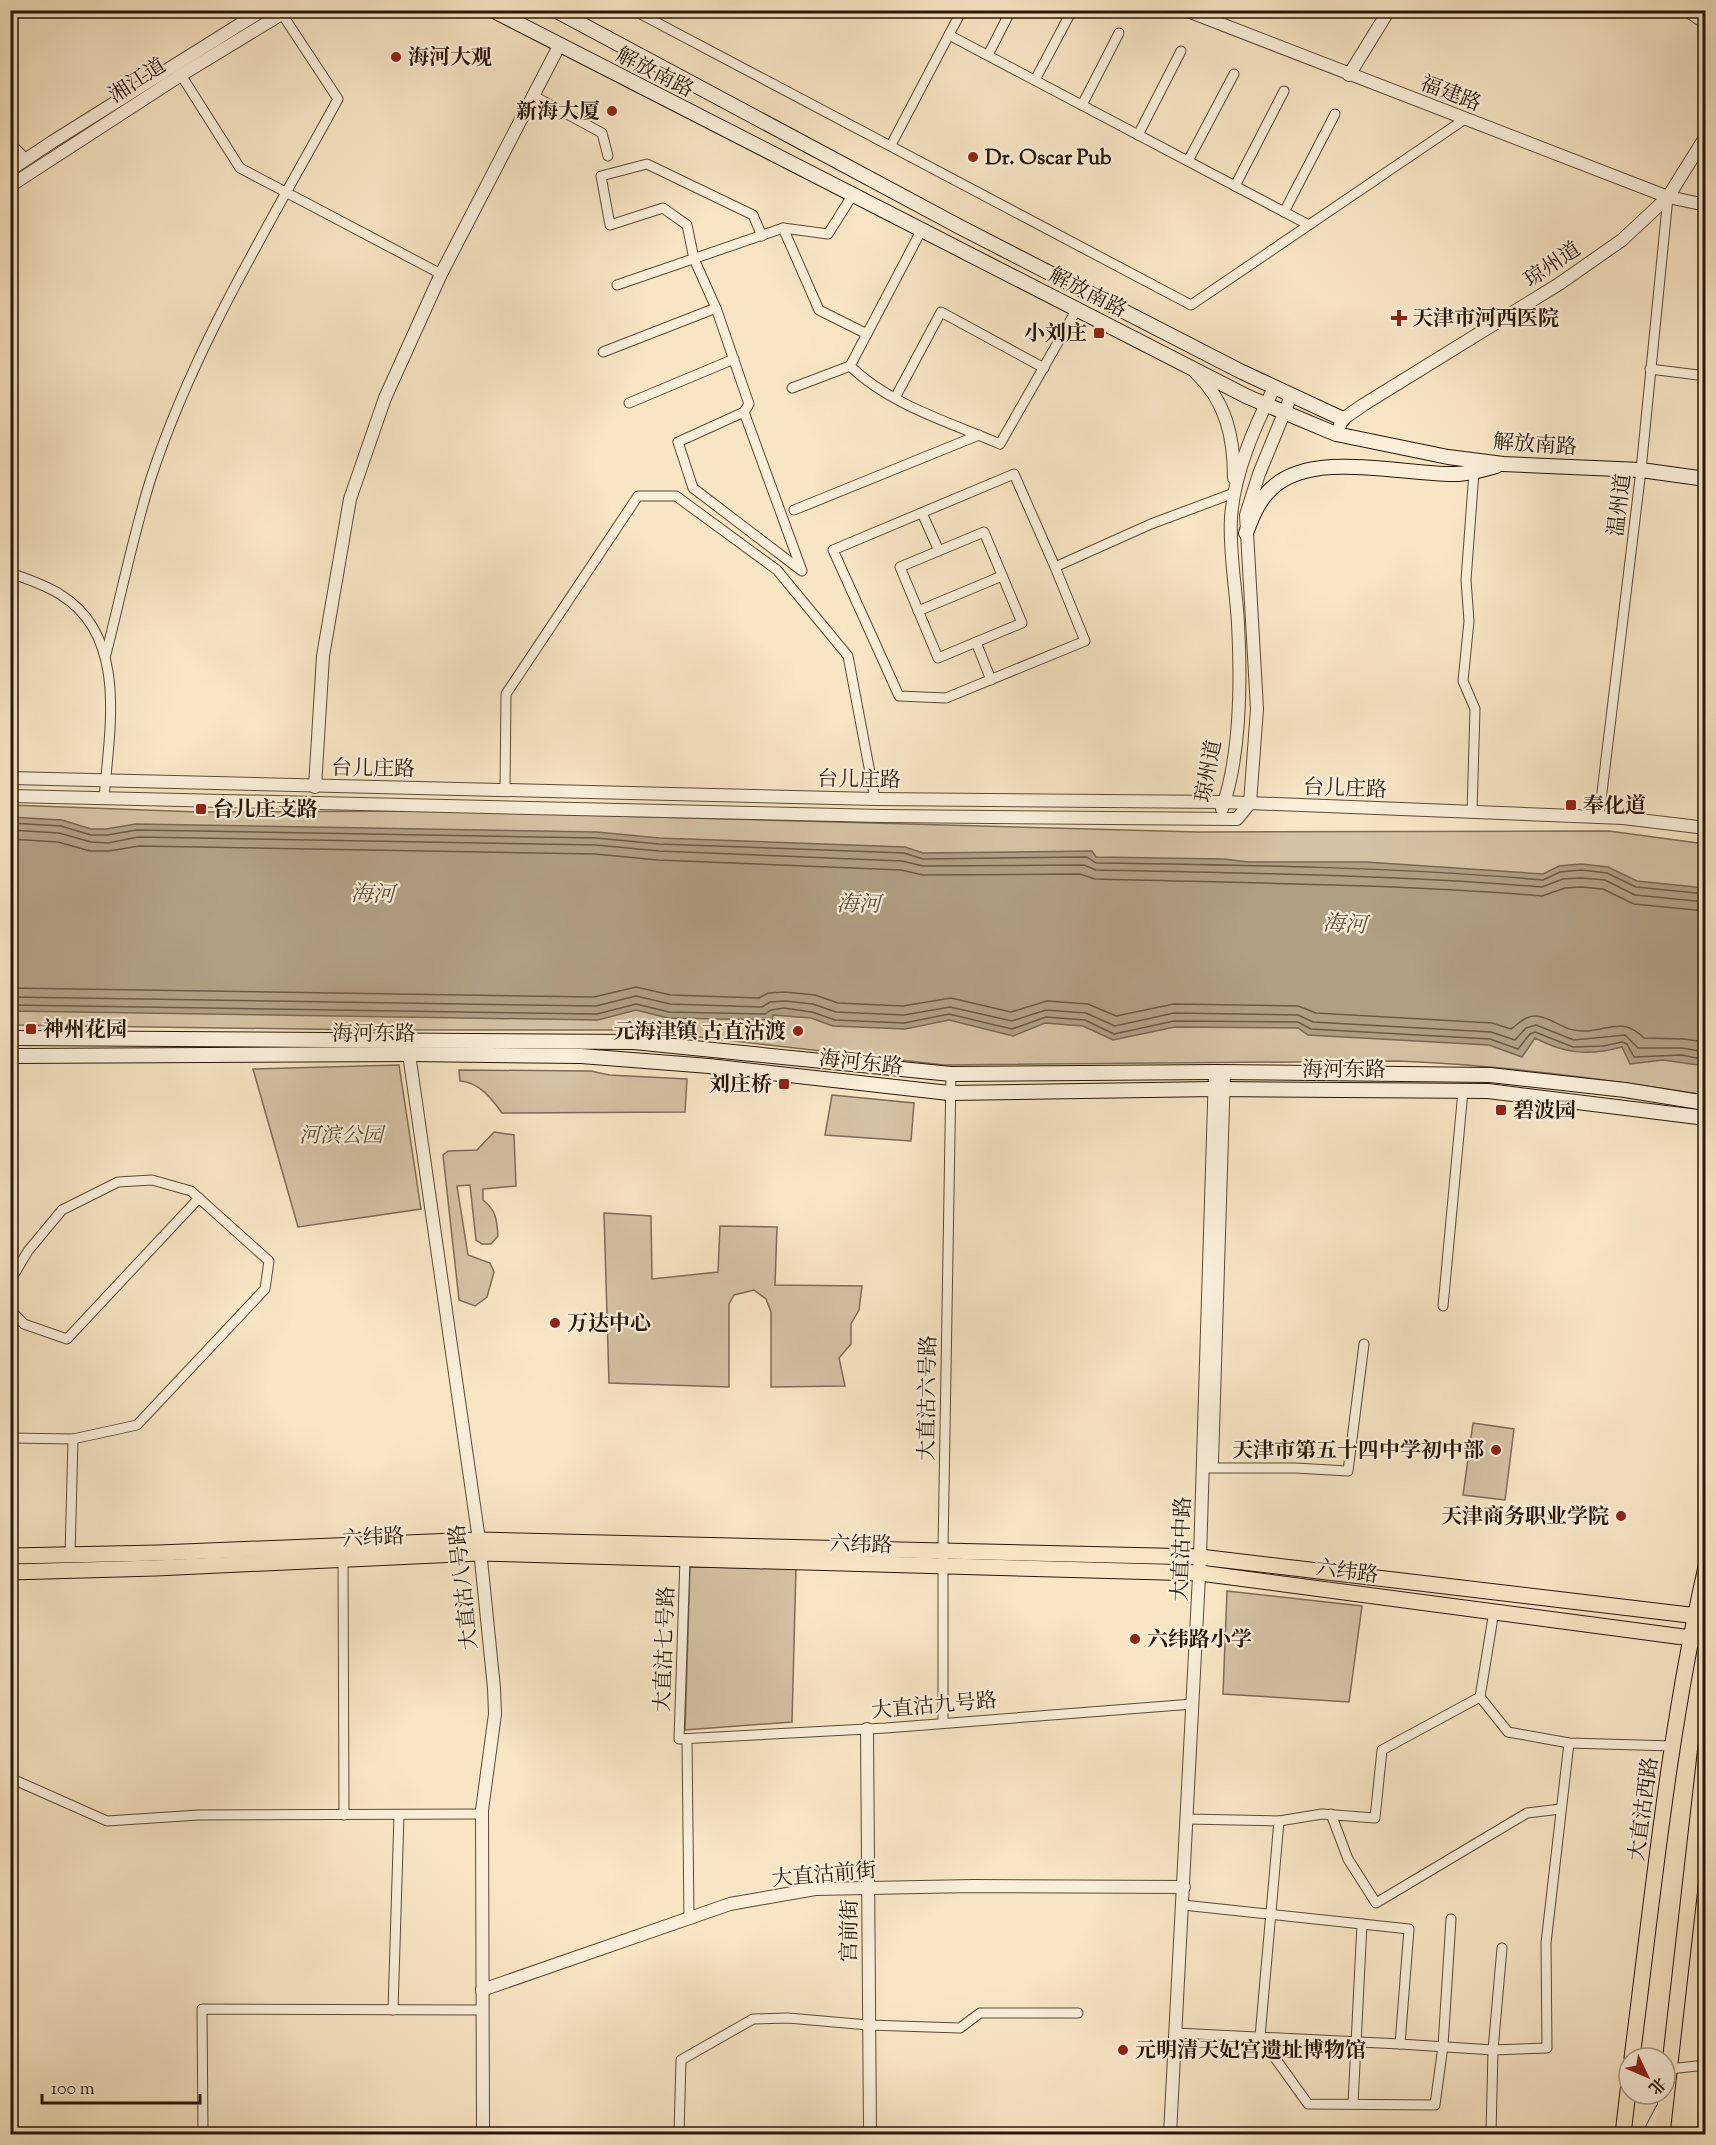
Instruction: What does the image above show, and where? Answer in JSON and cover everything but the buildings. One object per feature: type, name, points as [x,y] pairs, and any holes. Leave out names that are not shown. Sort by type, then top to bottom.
[{"type":"main road","name":"解放南路","points":[[492,10],[852,196],[1265,405],[1336,435],[1448,457],[1503,464],[1641,470],[1706,479]]},
{"type":"main road","name":"解放南路","points":[[555,10],[960,227],[1274,388],[1343,419]]},
{"type":"main road","points":[[1246,533],[1254,512],[1264,496],[1281,481],[1302,471],[1340,468],[1445,474],[1474,472],[1503,464]]},
{"type":"main road","name":"海河东路","points":[[10,1038],[634,1042],[951,1074],[1220,1072],[1490,1075],[1706,1103]]},
{"type":"main road","name":"海河东路","points":[[10,1056],[409,1054],[627,1059],[949,1093],[1463,1090],[1585,1101],[1705,1118]]},
{"type":"main road","name":"六纬路","points":[[10,1556],[479,1547],[943,1550],[1204,1557],[1700,1617]]},
{"type":"main road","name":"六纬路","points":[[10,1572],[343,1560],[479,1547],[685,1559],[1203,1574],[1698,1638]]},
{"type":"main road","name":"大直沽西路","points":[[1634,2046],[1673,1746],[1698,1638],[1706,1567]]},
{"type":"main road","points":[[1672,2046],[1706,1746]]},
{"type":"main road","points":[[1612,2134],[1622,2106]]},
{"type":"main road","points":[[1623,2134],[1626,2106]]},
{"type":"main road","points":[[1662,2134],[1665,2106]]},
{"type":"street","name":"湘江道","points":[[10,170],[263,10]]},
{"type":"street","points":[[633,10],[1191,305],[1307,224],[1425,148],[1465,119]]},
{"type":"street","points":[[891,145],[962,10]]},
{"type":"street","points":[[988,55],[1011,10]]},
{"type":"street","name":"福建路","points":[[1185,10],[1668,197],[1706,205]]},
{"type":"street","points":[[1349,75],[1389,10]]},
{"type":"street","points":[[1684,10],[1706,25]]},
{"type":"street","name":"湘江道","points":[[10,186],[181,75],[285,12]]},
{"type":"street","points":[[106,654],[151,478],[199,359],[257,243],[338,99],[285,12]]},
{"type":"street","points":[[1035,80],[1069,16]]},
{"type":"street","points":[[1082,105],[1119,33]]},
{"type":"street","points":[[949,35],[1307,224]]},
{"type":"street","points":[[315,787],[323,656],[350,499],[385,398],[441,274],[559,46]]},
{"type":"street","points":[[1138,135],[1181,51]]},
{"type":"street","points":[[1188,161],[1234,74]]},
{"type":"street","points":[[181,75],[240,168],[441,274]]},
{"type":"street","points":[[1235,186],[1284,91]]},
{"type":"street","points":[[534,96],[602,133],[608,156]]},
{"type":"street","points":[[1284,212],[1335,114]]},
{"type":"street","name":"琼州道","points":[[1343,419],[1559,284],[1622,240],[1668,197],[1706,136]]},
{"type":"street","points":[[10,143],[26,159]]},
{"type":"street","points":[[744,412],[802,571],[693,488],[678,442],[744,412],[749,404],[716,308],[694,259],[687,225],[663,208],[610,225],[601,177],[647,164],[753,215],[762,236]]},
{"type":"street","points":[[617,285],[783,228],[828,234],[852,196]]},
{"type":"street","name":"温州道","points":[[1599,817],[1641,470],[1668,197]]},
{"type":"street","points":[[783,228],[819,310],[867,334]]},
{"type":"street","points":[[792,388],[850,366],[921,231]]},
{"type":"street","points":[[603,352],[716,308]]},
{"type":"street","points":[[850,366],[869,384],[895,398],[1000,444],[1077,309]]},
{"type":"street","points":[[895,398],[941,312],[1044,368]]},
{"type":"street","points":[[629,403],[734,359]]},
{"type":"street","points":[[1055,567],[1151,524],[1234,493],[1234,449],[1226,417],[1209,386],[1190,367]]},
{"type":"street","points":[[1650,369],[1706,376]]},
{"type":"street","name":"琼州道","points":[[1274,388],[1265,405],[1234,493],[1231,532],[1239,667],[1232,767],[1218,820],[1237,819],[1250,803],[1257,709],[1254,629],[1246,533],[1249,504],[1291,396]]},
{"type":"street","points":[[1336,435],[1343,419]]},
{"type":"street","points":[[794,510],[979,435]]},
{"type":"street","points":[[1472,813],[1475,709],[1463,681],[1469,621],[1466,580],[1474,472]]},
{"type":"street","points":[[1014,474],[1055,567],[1085,641],[946,699],[899,696],[833,550],[1014,474]]},
{"type":"street","points":[[505,789],[506,694],[638,496],[676,496],[777,570],[848,656],[875,799]]},
{"type":"street","points":[[922,513],[939,551]]},
{"type":"street","points":[[984,532],[1022,623],[938,658],[900,567],[939,551],[984,532]]},
{"type":"street","points":[[10,573],[61,594],[74,605],[95,630],[106,654],[111,685],[104,798]]},
{"type":"street","points":[[918,611],[1002,576]]},
{"type":"street","points":[[976,642],[991,680]]},
{"type":"street","name":"台儿庄路","points":[[10,778],[875,799],[1224,802],[1599,817],[1706,828]]},
{"type":"street","name":"台儿庄路","points":[[10,796],[1218,820]]},
{"type":"street","name":"大直沽八号路","points":[[407,1039],[479,1547],[495,1714],[482,1814],[483,2134]]},
{"type":"street","name":"大直沽中路","points":[[1170,2134],[1179,2033],[1204,1557],[1220,1072]]},
{"type":"street","name":"大直沽六号路","points":[[943,1723],[943,1550],[951,1074]]},
{"type":"street","points":[[1443,1306],[1463,1090]]},
{"type":"street","points":[[10,1281],[28,1251],[62,1210],[118,1182],[152,1180],[191,1191],[268,1261],[266,1289],[137,1425],[73,1439],[10,1438]]},
{"type":"street","points":[[10,1310],[24,1324],[67,1340],[199,1198]]},
{"type":"street","points":[[1208,1468],[1348,1471],[1364,1344]]},
{"type":"street","points":[[70,1556],[73,1439]]},
{"type":"street","name":"大直沽七号路","points":[[685,1559],[683,1740],[689,1918]]},
{"type":"street","points":[[343,1560],[344,1815]]},
{"type":"street","name":"大直沽中路","points":[[1186,1905],[1184,1887],[1191,1819],[1193,1704],[1203,1574]]},
{"type":"street","points":[[1494,1611],[1480,1697],[1508,1732],[1569,1743],[1673,1746]]},
{"type":"street","points":[[1191,1819],[1279,1821],[1331,1814],[1376,1818],[1382,1750],[1480,1697]]},
{"type":"street","name":"大直沽九号路","points":[[683,1740],[867,1729],[1193,1704]]},
{"type":"street","name":"宫前街","points":[[867,1729],[870,2134]]},
{"type":"street","points":[[1179,2033],[1493,2050],[1547,2048],[1546,1943],[1569,1743]]},
{"type":"street","points":[[10,1778],[107,1821],[199,1815],[482,1814]]},
{"type":"street","points":[[1331,1814],[1348,1859],[1376,1903],[1527,1813],[1562,1809]]},
{"type":"street","points":[[393,2010],[399,1815]]},
{"type":"street","points":[[1279,1821],[1260,2037],[1308,2104],[1435,2104],[1443,2046],[1451,1919]]},
{"type":"street","name":"大直沽前街","points":[[482,1990],[730,1904],[814,1889],[1184,1887]]},
{"type":"street","points":[[1186,1905],[1409,1929],[1400,2044]]},
{"type":"street","points":[[1353,2104],[1362,1924]]},
{"type":"street","points":[[1491,2134],[1493,2050],[1502,1948]]},
{"type":"street","points":[[203,2134],[202,2009],[482,2010]]},
{"type":"street","points":[[679,2134],[681,2060],[753,2019],[788,2018],[868,2025],[960,2028],[980,2013],[1078,2013]]},
{"type":"street","name":"大直沽中路","points":[[1177,2134],[1179,2033]]},
{"type":"street","points":[[1677,2068],[1706,2066]]},
{"type":"street","points":[[1648,2134],[1662,2106]]},
{"type":"green space","points":[[10,805],[199,812],[435,811],[1198,832],[1609,831],[1705,844],[1705,1095],[1552,1074],[1398,1061],[944,1065],[638,1030],[373,1030],[11,1025]]},
{"type":"green space","name":"河滨公园","points":[[399,1065],[421,1209],[298,1227],[253,1069]]},
{"type":"green space","points":[[459,1070],[591,1071],[609,1075],[687,1079],[685,1112],[502,1113],[479,1088],[460,1081]]},
{"type":"green space","points":[[832,1095],[914,1103],[911,1141],[825,1135]]},
{"type":"green space","points":[[494,1132],[514,1135],[516,1186],[483,1189],[483,1200],[493,1212],[497,1225],[498,1236],[491,1244],[482,1244],[476,1240],[470,1185],[457,1186],[468,1255],[490,1263],[494,1272],[487,1297],[475,1306],[459,1300],[443,1155],[448,1151],[477,1150]]},
{"type":"green space","points":[[604,1213],[651,1216],[652,1279],[718,1272],[720,1226],[777,1227],[775,1285],[862,1286],[859,1310],[851,1324],[851,1344],[839,1358],[845,1386],[771,1387],[771,1312],[766,1299],[754,1290],[734,1295],[729,1304],[729,1387],[609,1383]]},
{"type":"green space","points":[[1473,1423],[1514,1429],[1505,1500],[1463,1495]]},
{"type":"green space","points":[[690,1567],[796,1568],[792,1722],[685,1730]]},
{"type":"green space","points":[[1227,1591],[1362,1606],[1349,1702],[1223,1694]]},
{"type":"water","name":"海河","points":[[10,817],[62,820],[91,829],[136,824],[597,832],[659,838],[905,847],[923,853],[1092,851],[1096,857],[1224,859],[1248,862],[1366,862],[1543,874],[1559,866],[1581,864],[1608,867],[1637,881],[1705,888],[1705,1066],[1663,1060],[1630,1064],[1622,1047],[1599,1052],[1577,1052],[1535,1038],[1522,1057],[1489,1045],[1308,1035],[1298,1028],[1175,1027],[1113,1040],[1083,1026],[1045,1023],[1013,1036],[949,1020],[905,1029],[833,1026],[811,1018],[773,1015],[772,1020],[668,1018],[636,1010],[598,1020],[11,1011]]},
{"type":"place","name":"海河大观","points":[[396,57]]},
{"type":"place","name":"新海大厦","points":[[612,111]]},
{"type":"place","name":"Dr. Oscar Pub","points":[[973,157]]},
{"type":"place","name":"天津市河西医院","points":[[1399,318]]},
{"type":"place","name":"小刘庄","points":[[1099,333]]},
{"type":"place","name":"奉化道","points":[[1571,805]]},
{"type":"place","name":"台儿庄支路","points":[[201,809]]},
{"type":"place","name":"神州花园","points":[[31,1029]]},
{"type":"place","name":"元海津镇 古直沽渡","points":[[798,1031]]},
{"type":"place","name":"刘庄桥","points":[[784,1084]]},
{"type":"place","name":"碧波园","points":[[1501,1110]]},
{"type":"place","name":"万达中心","points":[[555,1323]]},
{"type":"place","name":"天津市第五十四中学初中部","points":[[1496,1450]]},
{"type":"place","name":"天津商务职业学院","points":[[1621,1516]]},
{"type":"place","name":"六纬路小学","points":[[1135,1639]]},
{"type":"place","name":"元明清天妃宫遗址博物馆","points":[[1123,2050]]}]
